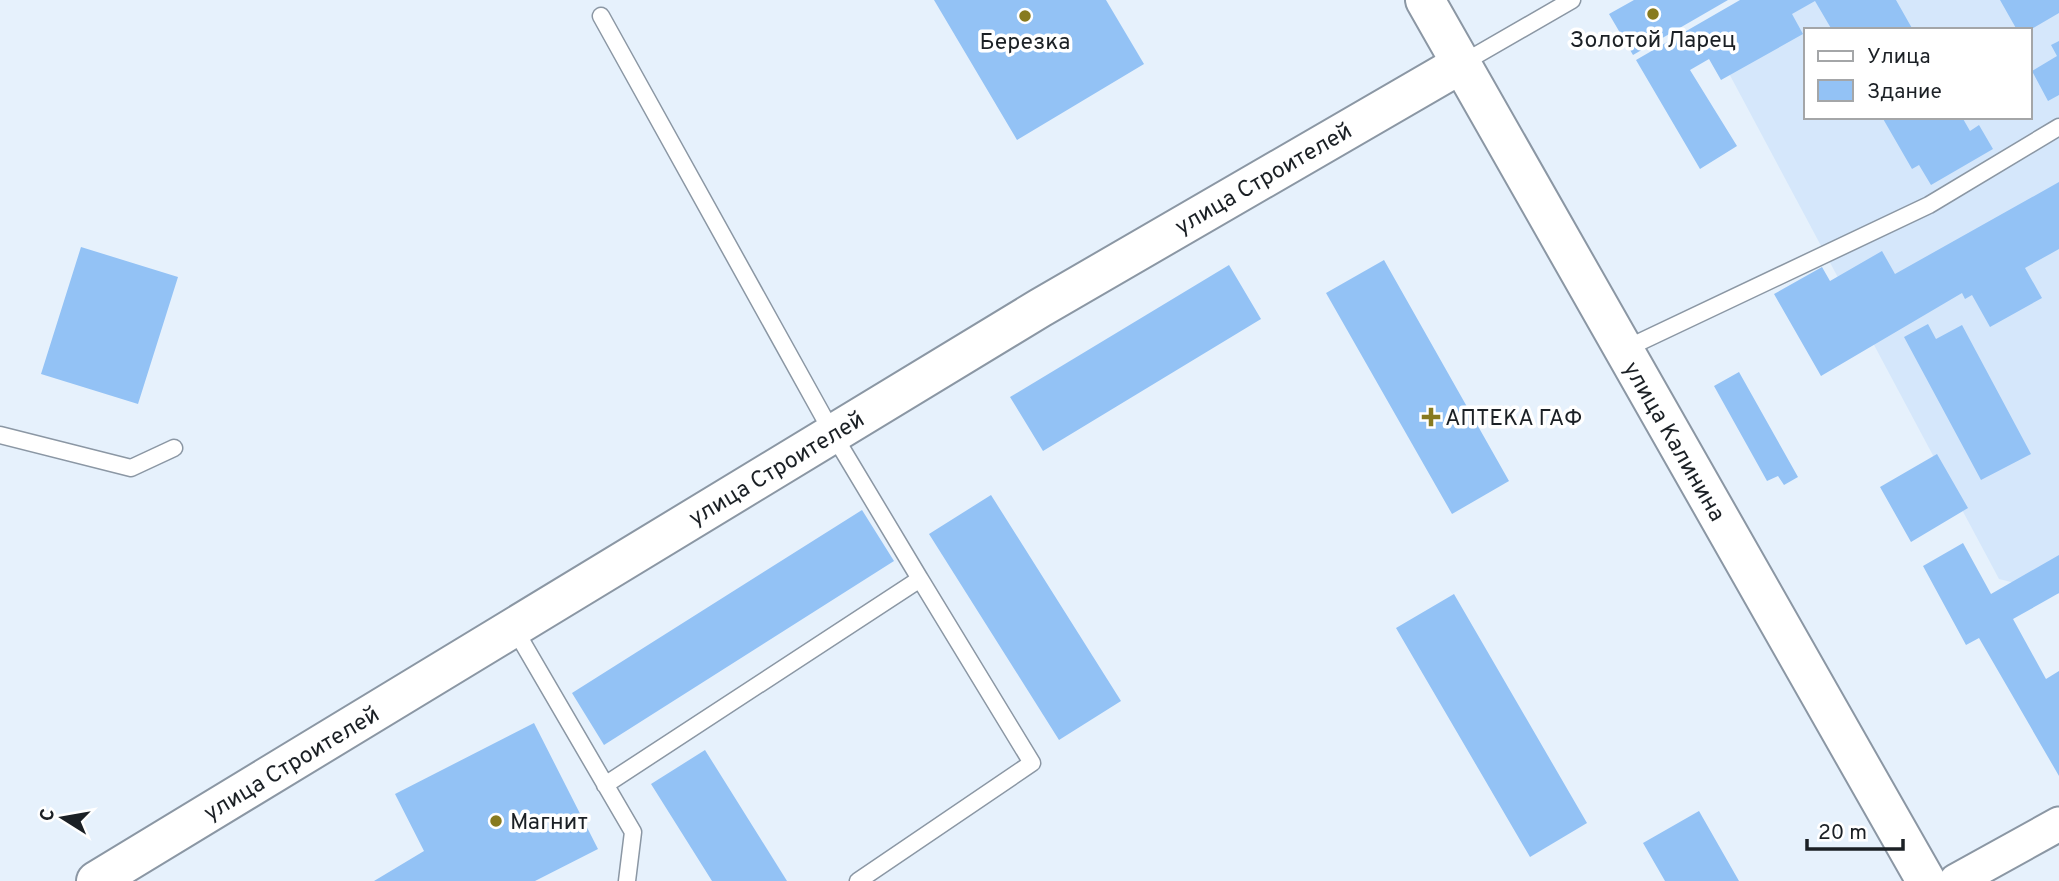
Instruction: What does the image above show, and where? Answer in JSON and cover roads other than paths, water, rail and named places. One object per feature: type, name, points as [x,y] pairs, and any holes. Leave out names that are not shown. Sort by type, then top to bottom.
[{"type":"main road","name":"улица Калинина","points":[[1424,0],[1926,881]]},
{"type":"main road","name":"улица Строителей","points":[[96,881],[1040,308],[1461,64]]},
{"type":"street","points":[[1956,881],[2059,824]]},
{"type":"lane","points":[[1461,64],[1572,0]]},
{"type":"lane","points":[[601,16],[833,434],[1032,763],[858,881]]},
{"type":"lane","points":[[1623,350],[1929,205],[2059,127]]},
{"type":"lane","points":[[0,435],[131,468],[174,448]]},
{"type":"lane","points":[[605,785],[920,579]]},
{"type":"lane","points":[[514,628],[633,832],[627,881]]},
{"type":"place","name":"Золотой Ларец","points":[[1653,14]]},
{"type":"place","name":"Березка","points":[[1025,16]]},
{"type":"place","name":"АПТЕКА ГАФ","points":[[1431,417]]},
{"type":"place","name":"Магнит","points":[[496,821]]}]
